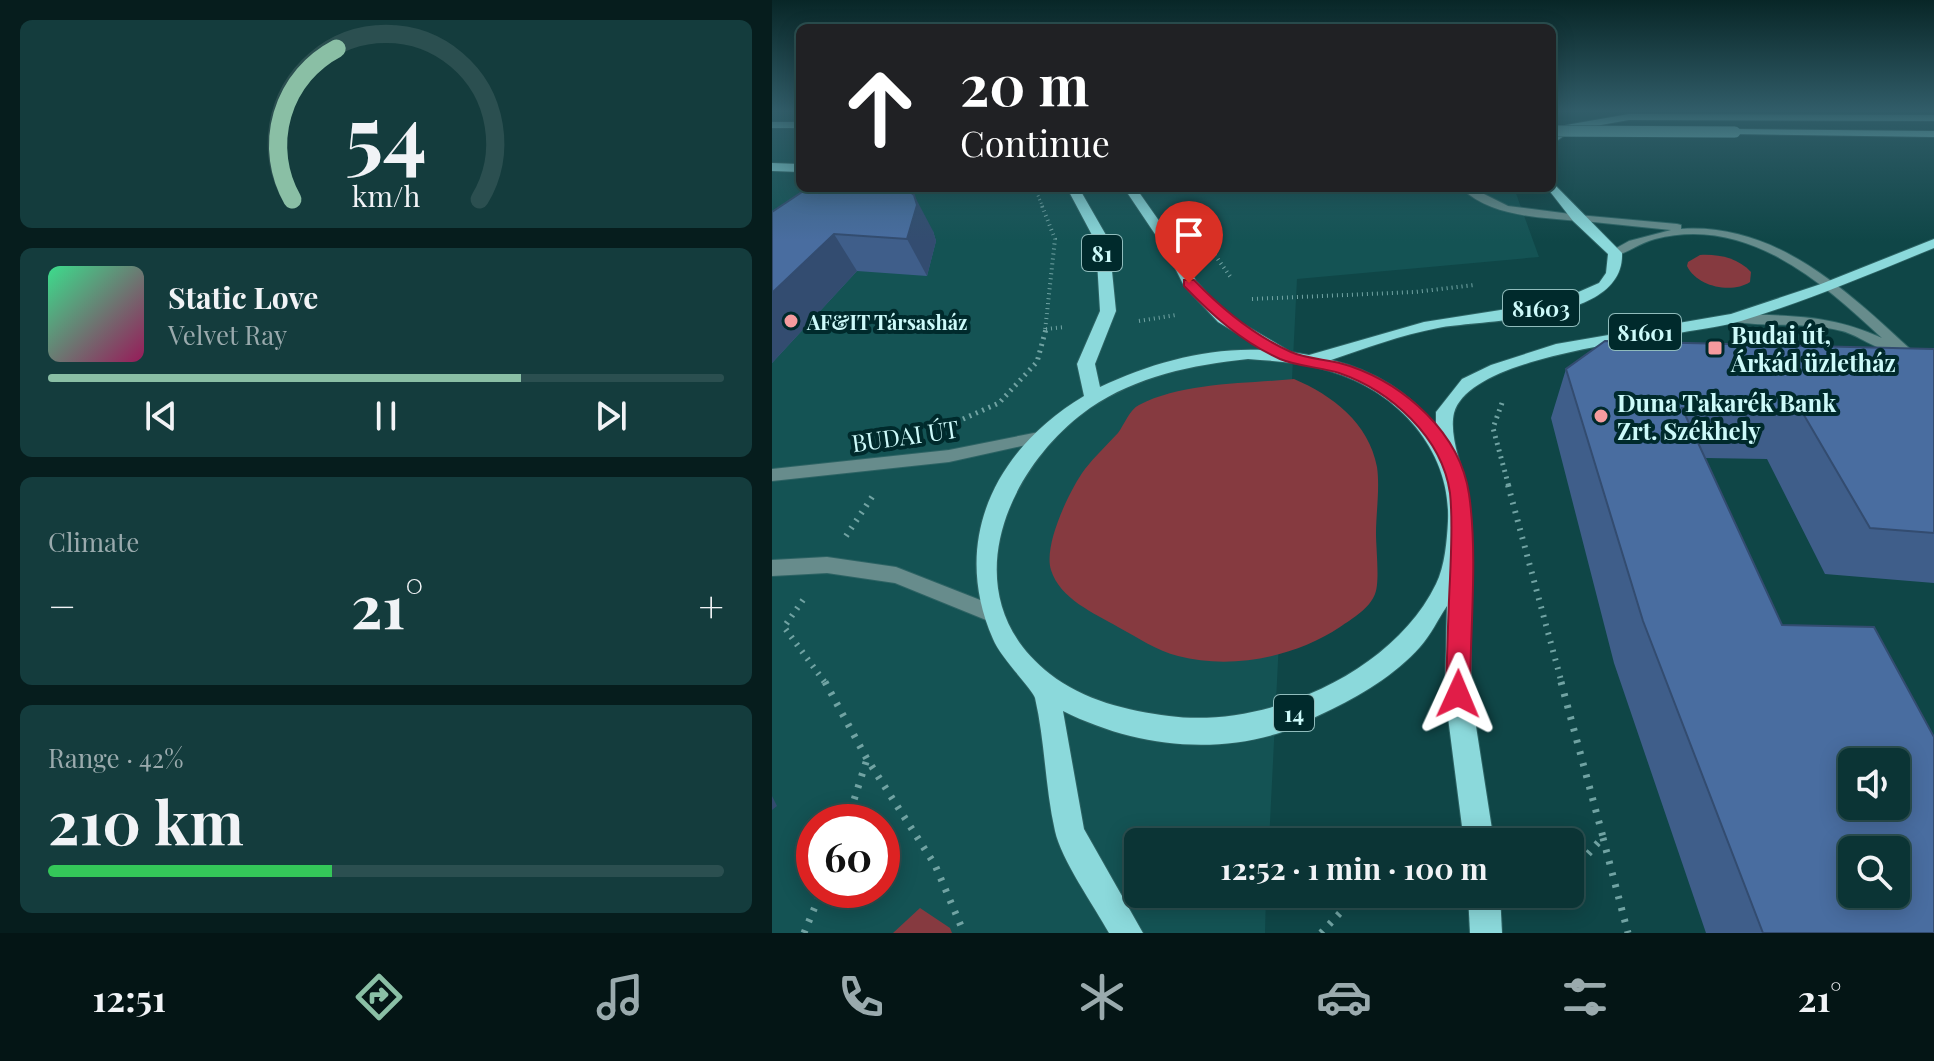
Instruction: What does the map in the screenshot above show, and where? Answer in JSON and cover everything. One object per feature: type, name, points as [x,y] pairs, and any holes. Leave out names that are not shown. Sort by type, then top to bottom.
[{"type":"main road","points":[[772,167],[796,168]]},
{"type":"main road","points":[[1556,191],[1578,218],[1615,253]]},
{"type":"main road","name":"81","points":[[1133,192],[1174,252],[1189,283],[1212,308],[1224,319],[1287,356]]},
{"type":"main road","name":"81","points":[[1076,194],[1099,235],[1108,311],[1086,364],[1093,398]]},
{"type":"main road","name":"81601","points":[[1447,455],[1445,412],[1468,383],[1497,369],[1556,349],[1734,318],[1826,287],[1934,243]]},
{"type":"main road","name":"81603","points":[[1310,360],[1437,324],[1515,314],[1575,301],[1603,288],[1616,270],[1615,253]]},
{"type":"main road","name":"14","points":[[1461,532],[1446,587],[1409,642],[1351,688],[1275,721],[1190,732],[1111,720],[1046,687],[1012,652],[991,613],[983,565],[992,517],[1013,474],[1044,436],[1093,398],[1130,379],[1208,357],[1248,354],[1310,360],[1344,369],[1376,383],[1404,403],[1428,426],[1447,455],[1459,491],[1461,532],[1458,694],[1477,828]]},
{"type":"main road","points":[[1046,687],[1070,833],[1127,933]]},
{"type":"main road","points":[[1485,908],[1486,933]]},
{"type":"street","points":[[1471,192],[1483,202],[1506,210],[1657,223],[1758,242],[1777,251],[1826,287],[1934,379]]},
{"type":"street","points":[[1615,253],[1642,237],[1706,232]]},
{"type":"street","points":[[1734,318],[1805,320],[1849,328],[1909,356]]},
{"type":"street","points":[[1918,387],[1934,387]]},
{"type":"street","name":"BUDAI ÚT","points":[[772,475],[949,456],[1044,436]]},
{"type":"street","points":[[772,568],[827,565],[896,575],[991,613]]},
{"type":"path","points":[[958,421],[999,403],[1037,362],[1046,329],[1055,239],[1037,192]]},
{"type":"path","points":[[1212,308],[1247,299],[1415,292],[1478,285]]},
{"type":"path","points":[[1509,396],[1499,407],[1493,428],[1628,933]]},
{"type":"path","points":[[875,492],[784,627],[834,695],[867,759],[935,865],[964,933]]},
{"type":"path","points":[[853,804],[867,759]]},
{"type":"path","points":[[1584,859],[1603,837]]},
{"type":"path","points":[[804,933],[814,908]]},
{"type":"path","points":[[1321,933],[1345,908]]},
{"type":"shaded area","points":[[772,154],[796,154],[796,192],[1515,192],[1539,257],[1297,279],[1270,828],[1124,828],[1124,908],[1266,908],[1265,933],[772,933]]},
{"type":"shaded area","points":[[1700,255],[1721,256],[1740,263],[1751,272],[1750,282],[1725,288],[1699,279],[1687,266],[1688,262]]},
{"type":"shaded area","points":[[1294,379],[1322,393],[1347,412],[1373,451],[1378,475],[1377,582],[1373,599],[1365,608],[1340,627],[1303,646],[1262,658],[1220,662],[1170,654],[1089,610],[1062,589],[1051,570],[1050,559],[1059,518],[1085,469],[1118,433],[1136,407],[1157,397],[1195,388]]},
{"type":"shaded area","points":[[920,908],[950,928],[952,933],[893,933]]},
{"type":"building","points":[[802,192],[910,192],[917,205],[907,239],[834,234],[772,293],[772,212]]},
{"type":"building","points":[[1605,341],[1934,349],[1934,533],[1870,528],[1801,410],[1682,408],[1782,625],[1874,627],[1934,737],[1934,933],[1763,933],[1643,621],[1566,369]]},
{"type":"place","name":"AF&IT Társasház","points":[[791,321]]},
{"type":"place","name":"Budai út, Árkád üzletház","points":[[1715,348]]},
{"type":"place","name":"Duna Takarék Bank Zrt. Székhely","points":[[1601,416]]},
{"type":"route","points":[[1189,283],[1224,319],[1287,356],[1344,369],[1376,383],[1404,403],[1428,426],[1447,455],[1459,491],[1461,532],[1458,694]]}]
